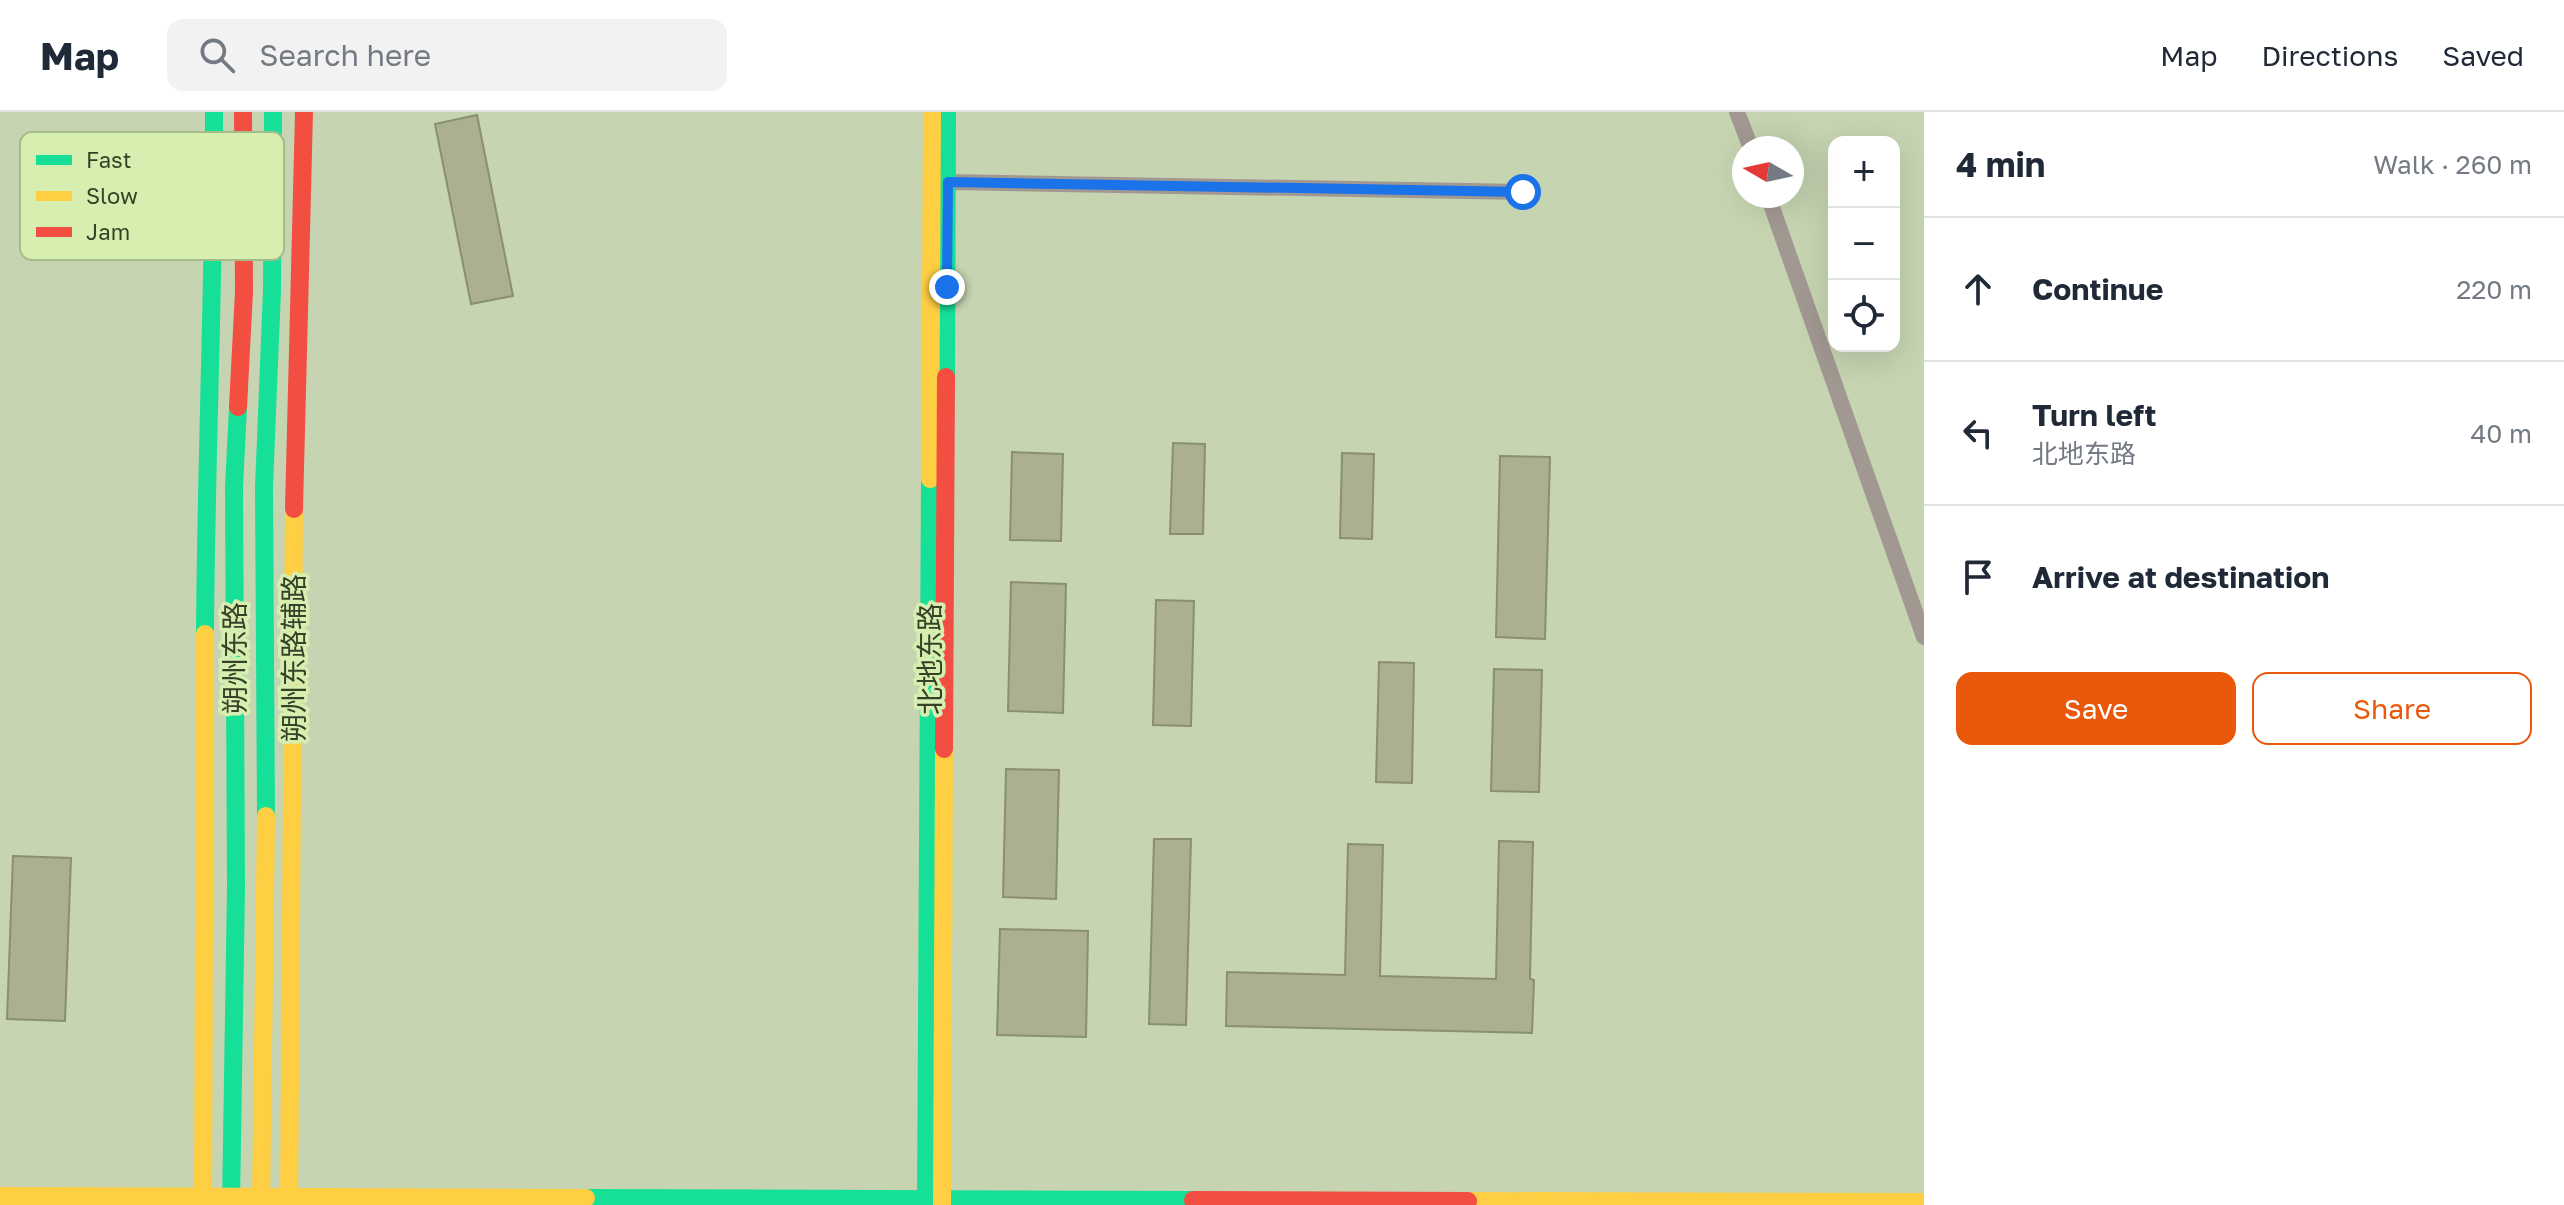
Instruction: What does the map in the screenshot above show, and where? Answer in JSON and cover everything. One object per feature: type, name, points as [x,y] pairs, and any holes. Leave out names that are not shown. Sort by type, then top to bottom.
[{"type":"street","name":"朔州东路","points":[[243,112],[243,132]]},
{"type":"street","name":"朔州东路","points":[[273,112],[273,132]]},
{"type":"street","name":"朔州东路辅路","points":[[289,1201],[294,900],[294,483],[302,306],[304,112]]},
{"type":"street","name":"北地东路","points":[[932,112],[934,1202]]},
{"type":"street","name":"北地东路","points":[[934,1202],[947,112]]},
{"type":"street","points":[[1737,112],[1746,136]]},
{"type":"street","points":[[948,182],[1523,192]]},
{"type":"street","points":[[1772,208],[1924,637]]},
{"type":"street","points":[[203,1200],[206,444],[214,260]]},
{"type":"street","name":"朔州东路","points":[[232,1201],[236,887],[234,487],[244,260]]},
{"type":"street","name":"朔州东路","points":[[261,1201],[266,887],[264,487],[272,260]]},
{"type":"street","points":[[0,1196],[232,1201],[1924,1202]]},
{"type":"building","points":[[477,115],[513,296],[471,304],[435,124]]},
{"type":"building","points":[[1173,443],[1205,444],[1203,534],[1170,534]]},
{"type":"building","points":[[1012,452],[1063,454],[1061,541],[1010,540]]},
{"type":"building","points":[[1342,453],[1374,454],[1372,539],[1340,538]]},
{"type":"building","points":[[1500,456],[1550,457],[1545,639],[1496,637]]},
{"type":"building","points":[[1011,582],[1066,584],[1063,713],[1008,711]]},
{"type":"building","points":[[1156,600],[1194,601],[1191,726],[1153,725]]},
{"type":"building","points":[[1379,662],[1414,663],[1412,783],[1376,782]]},
{"type":"building","points":[[1494,669],[1542,670],[1539,792],[1491,791]]},
{"type":"building","points":[[1006,769],[1059,770],[1056,899],[1003,897]]},
{"type":"building","points":[[1154,839],[1191,839],[1186,1025],[1149,1024]]},
{"type":"building","points":[[1499,841],[1533,842],[1532,1033],[1226,1026],[1227,972],[1345,975],[1348,844],[1383,845],[1380,976],[1496,979]]},
{"type":"building","points":[[13,856],[71,858],[65,1021],[7,1019]]},
{"type":"building","points":[[1000,929],[1088,931],[1086,1037],[997,1035]]},
{"type":"traffic: fast","points":[[214,112],[214,132]]},
{"type":"traffic: fast","points":[[273,112],[273,132]]},
{"type":"traffic: fast","points":[[946,377],[947,112]]},
{"type":"traffic: fast","points":[[205,634],[213,260]]},
{"type":"traffic: fast","points":[[266,816],[264,487],[272,260]]},
{"type":"traffic: fast","points":[[231,1205],[236,887],[234,487],[238,407]]},
{"type":"traffic: fast","points":[[926,1205],[930,479]]},
{"type":"traffic: fast","points":[[586,1198],[1193,1200]]},
{"type":"traffic: slow","points":[[930,479],[932,112]]},
{"type":"traffic: slow","points":[[289,1205],[294,509]]},
{"type":"traffic: slow","points":[[203,1205],[205,634]]},
{"type":"traffic: slow","points":[[942,1205],[944,749]]},
{"type":"traffic: slow","points":[[261,1205],[266,816]]},
{"type":"traffic: slow","points":[[0,1196],[586,1198]]},
{"type":"traffic: slow","points":[[1468,1201],[1924,1202]]},
{"type":"traffic: jam","points":[[243,112],[243,132]]},
{"type":"traffic: jam","points":[[294,509],[304,112]]},
{"type":"traffic: jam","points":[[238,407],[244,260]]},
{"type":"traffic: jam","points":[[944,749],[946,377]]},
{"type":"traffic: jam","points":[[1193,1200],[1468,1201]]},
{"type":"route","points":[[947,287],[948,182],[1523,192]]}]
